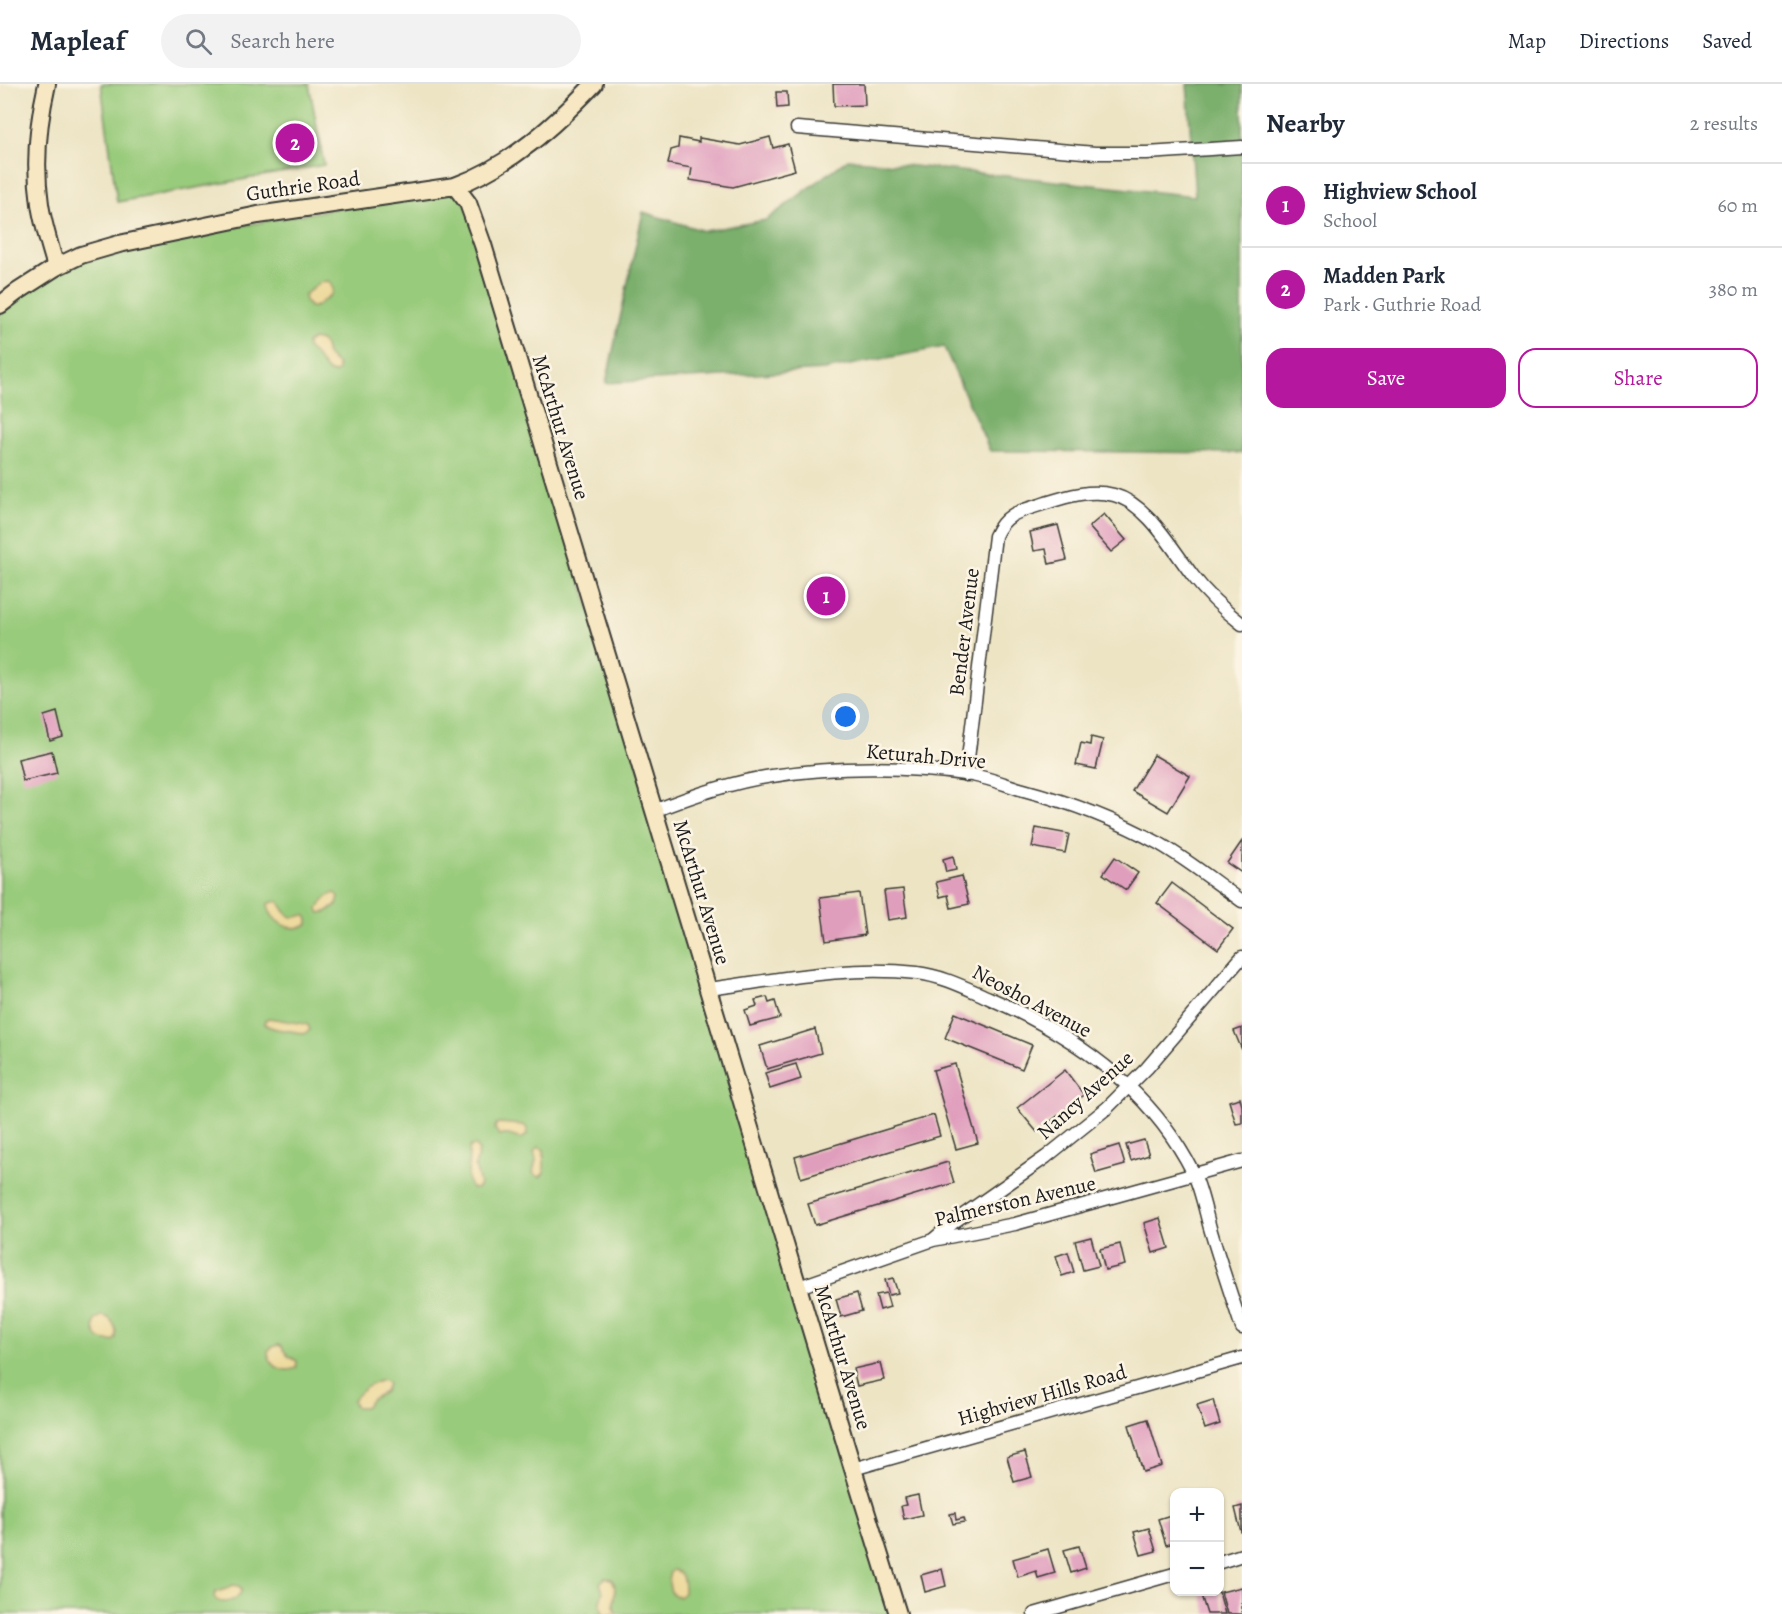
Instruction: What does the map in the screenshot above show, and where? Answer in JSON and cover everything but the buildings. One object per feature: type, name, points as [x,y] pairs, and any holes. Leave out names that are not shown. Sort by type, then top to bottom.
[{"type":"street","points":[[47,84],[40,119],[37,169],[40,204],[56,267]]},
{"type":"street","name":"Guthrie Road","points":[[0,305],[17,291],[56,267],[81,255],[119,244],[221,221],[455,186],[484,174],[522,150],[572,108],[594,84]]},
{"type":"street","points":[[797,128],[1095,153],[1147,153],[1242,147]]},
{"type":"street","name":"McArthur Avenue","points":[[455,186],[468,203],[483,245],[898,1614]]},
{"type":"street","name":"Bender Avenue","points":[[966,775],[995,536],[1004,520],[1025,510],[1064,497],[1088,493],[1113,495],[1130,501],[1158,528],[1206,591],[1242,624]]},
{"type":"street","name":"Keturah Drive","points":[[654,811],[729,786],[792,773],[873,769],[974,775],[1061,800],[1114,821],[1177,855],[1242,902]]},
{"type":"street","name":"Nancy Avenue","points":[[933,1240],[955,1221],[1088,1125],[1154,1060],[1242,957]]},
{"type":"street","name":"Neosho Avenue","points":[[708,989],[841,971],[864,970],[928,975],[955,983],[1031,1018],[1083,1049],[1130,1086],[1180,1149],[1194,1175],[1242,1328]]},
{"type":"street","name":"Palmerston Avenue","points":[[799,1287],[933,1240],[1015,1224],[1242,1161]]},
{"type":"street","name":"Highview Hills Road","points":[[853,1469],[1242,1358]]},
{"type":"street","points":[[1224,1561],[1242,1555]]},
{"type":"street","points":[[1034,1614],[1170,1575]]},
{"type":"green space","points":[[101,84],[309,84],[324,165],[117,202]]},
{"type":"green space","points":[[1187,84],[1242,84],[1242,453],[990,451],[944,347],[824,370],[606,383],[643,212],[704,231],[766,220],[848,159],[1195,196]]},
{"type":"green space","points":[[447,188],[463,195],[898,1614],[0,1614],[0,305],[81,255]]},
{"type":"sand","points":[[328,281],[333,289],[332,294],[315,307],[310,307],[304,295],[321,282]]},
{"type":"sand","points":[[313,339],[321,341],[325,346],[327,355],[338,365],[338,372],[326,370],[307,348],[307,343]]},
{"type":"sand","points":[[335,893],[339,896],[337,905],[320,913],[318,909],[321,904]]},
{"type":"sand","points":[[278,901],[289,916],[305,915],[308,924],[296,928],[278,922],[268,905]]},
{"type":"sand","points":[[269,1018],[305,1024],[310,1030],[304,1034],[272,1028],[265,1024],[265,1020]]},
{"type":"sand","points":[[496,1124],[523,1125],[527,1128],[527,1135],[521,1139],[499,1135],[495,1129]]},
{"type":"sand","points":[[475,1145],[479,1151],[475,1166],[480,1184],[474,1189],[471,1188],[468,1180],[469,1150]]},
{"type":"sand","points":[[539,1147],[544,1150],[544,1173],[540,1177],[533,1172],[536,1160],[534,1152]]},
{"type":"sand","points":[[101,1316],[108,1318],[115,1326],[116,1338],[113,1341],[103,1340],[95,1333],[95,1320]]},
{"type":"sand","points":[[278,1345],[288,1356],[297,1361],[296,1368],[286,1370],[273,1364],[268,1351]]},
{"type":"sand","points":[[383,1380],[388,1384],[385,1392],[372,1399],[365,1407],[354,1405],[353,1400],[358,1394],[370,1385]]},
{"type":"sand","points":[[674,1570],[682,1576],[684,1593],[679,1597],[672,1594],[669,1585],[670,1573]]},
{"type":"sand","points":[[605,1578],[612,1579],[614,1583],[614,1605],[617,1614],[603,1614],[600,1601],[603,1592],[600,1583]]},
{"type":"sand","points":[[233,1585],[239,1586],[242,1590],[237,1597],[226,1602],[215,1599],[216,1592]]},
{"type":"place","name":"Madden Park","points":[[295,143]]},
{"type":"place","name":"Highview School","points":[[826,596]]}]
